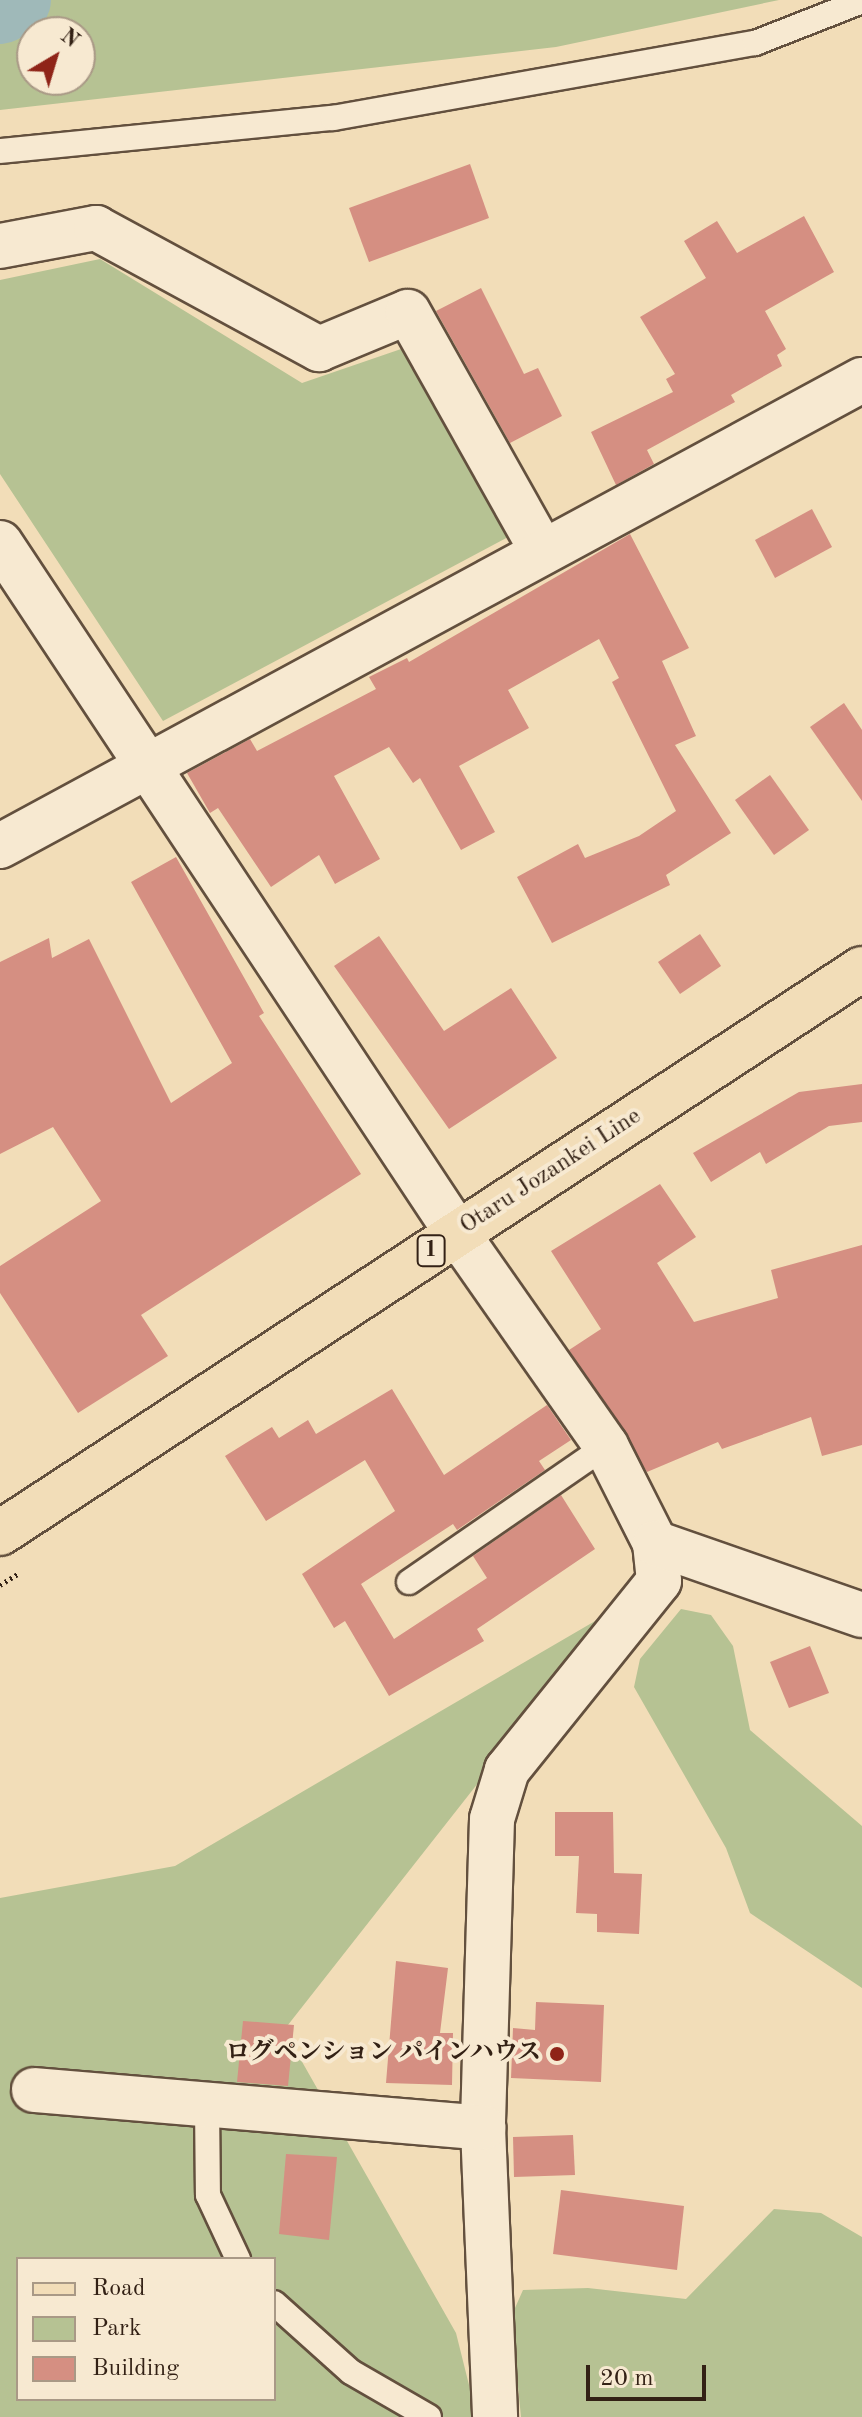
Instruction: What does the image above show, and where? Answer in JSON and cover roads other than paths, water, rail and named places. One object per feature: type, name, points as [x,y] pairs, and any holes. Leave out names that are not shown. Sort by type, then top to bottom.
[{"type":"main road","name":"Otaru Jozankei Line","points":[[0,1533],[862,969]]},
{"type":"street","points":[[0,246],[96,228],[319,349],[408,312],[541,549]]},
{"type":"street","points":[[0,846],[147,769],[541,549],[862,380]]},
{"type":"street","points":[[0,543],[457,1233],[606,1446],[655,1543],[659,1581],[507,1770],[492,1819],[483,2128],[495,2417]]},
{"type":"street","points":[[655,1543],[862,1615]]},
{"type":"street","points":[[34,2090],[483,2128]]},
{"type":"lane","points":[[0,151],[333,118],[755,43],[862,1]]},
{"type":"lane","points":[[409,1582],[606,1446]]},
{"type":"lane","points":[[207,2105],[208,2195],[237,2257]]},
{"type":"lane","points":[[276,2305],[351,2372],[429,2417]]},
{"type":"waterway","points":[[0,8],[15,0]]},
{"type":"place","name":"ログペンション パインハウス","points":[[557,2054]]}]
